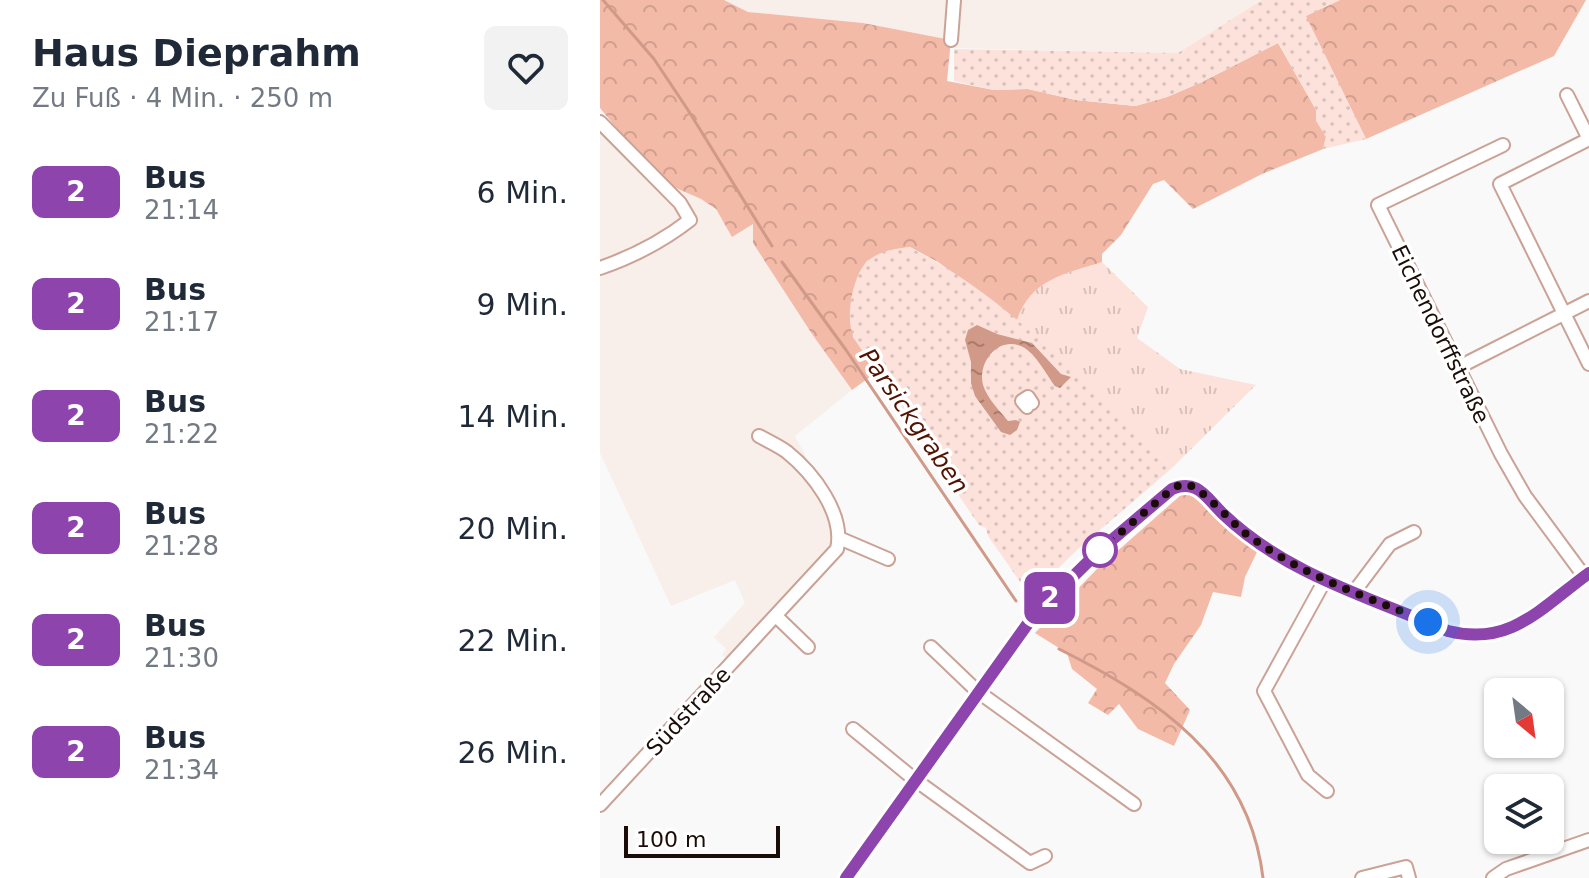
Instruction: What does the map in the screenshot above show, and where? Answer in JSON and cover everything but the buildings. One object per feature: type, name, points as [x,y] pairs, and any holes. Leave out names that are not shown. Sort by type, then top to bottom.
[{"type":"street","points":[[951,40],[954,0]]},
{"type":"street","points":[[1567,95],[1589,139],[1500,184],[1589,364]]},
{"type":"street","points":[[600,122],[680,203],[690,220],[673,234],[600,268]]},
{"type":"street","name":"Eichendorffstraße","points":[[1503,145],[1378,205],[1457,368],[1525,496],[1586,575]]},
{"type":"street","points":[[1457,368],[1589,301]]},
{"type":"street","points":[[759,436],[785,450],[803,468],[831,506],[839,538],[888,559]]},
{"type":"street","points":[[849,877],[1018,633],[1044,603],[1100,550],[1172,489],[1185,484],[1195,487],[1228,519],[1275,556],[1448,631],[1471,637],[1498,633],[1528,620],[1586,575]]},
{"type":"street","points":[[1354,592],[1390,544],[1414,532]]},
{"type":"street","name":"Südstraße","points":[[600,805],[829,560],[837,549],[839,538]]},
{"type":"street","points":[[1325,580],[1264,691],[1308,775],[1327,791]]},
{"type":"street","points":[[776,616],[808,647]]},
{"type":"street","points":[[931,647],[977,691],[1134,804]]},
{"type":"street","points":[[853,729],[914,779],[1030,863],[1045,856]]},
{"type":"street","points":[[1493,878],[1506,869],[1589,840]]},
{"type":"street","points":[[1362,878],[1406,867],[1409,878]]},
{"type":"shaded area","points":[[724,0],[1262,0],[1178,53],[951,48],[951,40],[863,23],[748,12]]},
{"type":"shaded area","points":[[600,120],[660,181],[701,199],[716,210],[732,236],[753,224],[753,243],[852,390],[795,436],[831,492],[842,517],[846,533],[842,550],[834,564],[738,669],[722,655],[726,649],[714,637],[745,603],[735,580],[671,606],[600,453]]},
{"type":"green space","points":[[600,0],[724,0],[748,12],[863,23],[951,40],[947,81],[994,90],[1028,89],[1076,100],[1135,106],[1202,82],[1278,43],[1316,110],[1317,121],[1326,137],[1323,149],[1262,174],[1193,209],[1164,180],[1153,184],[1121,235],[1102,254],[1102,262],[1063,275],[1040,287],[1023,306],[1017,320],[938,262],[910,247],[887,251],[867,261],[858,276],[851,300],[853,337],[878,371],[852,390],[753,243],[753,224],[732,237],[716,209],[660,181],[600,108]]},
{"type":"green space","points":[[1262,0],[1340,0],[1306,16],[1366,139],[1323,149],[1326,137],[1316,121],[1316,110],[1278,43],[1202,82],[1136,106],[1076,100],[1028,89],[994,90],[954,81],[954,49],[1178,53]]},
{"type":"green space","points":[[1340,0],[1586,0],[1554,56],[1366,139],[1305,16]]},
{"type":"green space","points":[[909,247],[947,268],[1016,319],[1172,468],[1078,549],[1030,596],[853,335],[850,318],[852,296],[863,266],[878,254]]},
{"type":"green space","points":[[1102,262],[1148,307],[1137,338],[1180,369],[1256,385],[1172,468],[1017,320],[1023,306],[1040,287],[1063,275]]},
{"type":"green space","points":[[1193,492],[1236,535],[1258,550],[1245,577],[1241,597],[1213,592],[1201,625],[1165,683],[1190,710],[1174,746],[1138,729],[1119,704],[1108,715],[1088,703],[1097,689],[1072,669],[1067,653],[1035,633],[1097,569],[1181,495]]},
{"type":"water","points":[[977,325],[1032,343],[1061,374],[1071,377],[1060,388],[1055,386],[1032,354],[1014,344],[992,353],[983,368],[983,385],[1008,421],[1020,422],[1017,430],[1010,435],[1001,432],[975,396],[971,383],[971,362],[965,340],[968,330]]},
{"type":"waterway","name":"Parsickgraben","points":[[603,0],[654,59],[772,246]]},
{"type":"waterway","name":"Parsickgraben","points":[[782,262],[846,350],[1016,601]]},
{"type":"waterway","name":"Parsickgraben","points":[[1059,649],[1130,689],[1163,712],[1192,737],[1218,766],[1239,799],[1254,836],[1263,878]]},
{"type":"bus line","name":"2","points":[[846,878],[1015,638],[1044,603],[1172,489],[1185,484],[1195,487],[1242,531],[1300,570],[1448,631],[1471,637],[1498,633],[1528,620],[1589,573]]},
{"type":"route","points":[[1100,550],[1172,489],[1185,484],[1195,487],[1228,519],[1275,556],[1300,570],[1428,622]]}]
